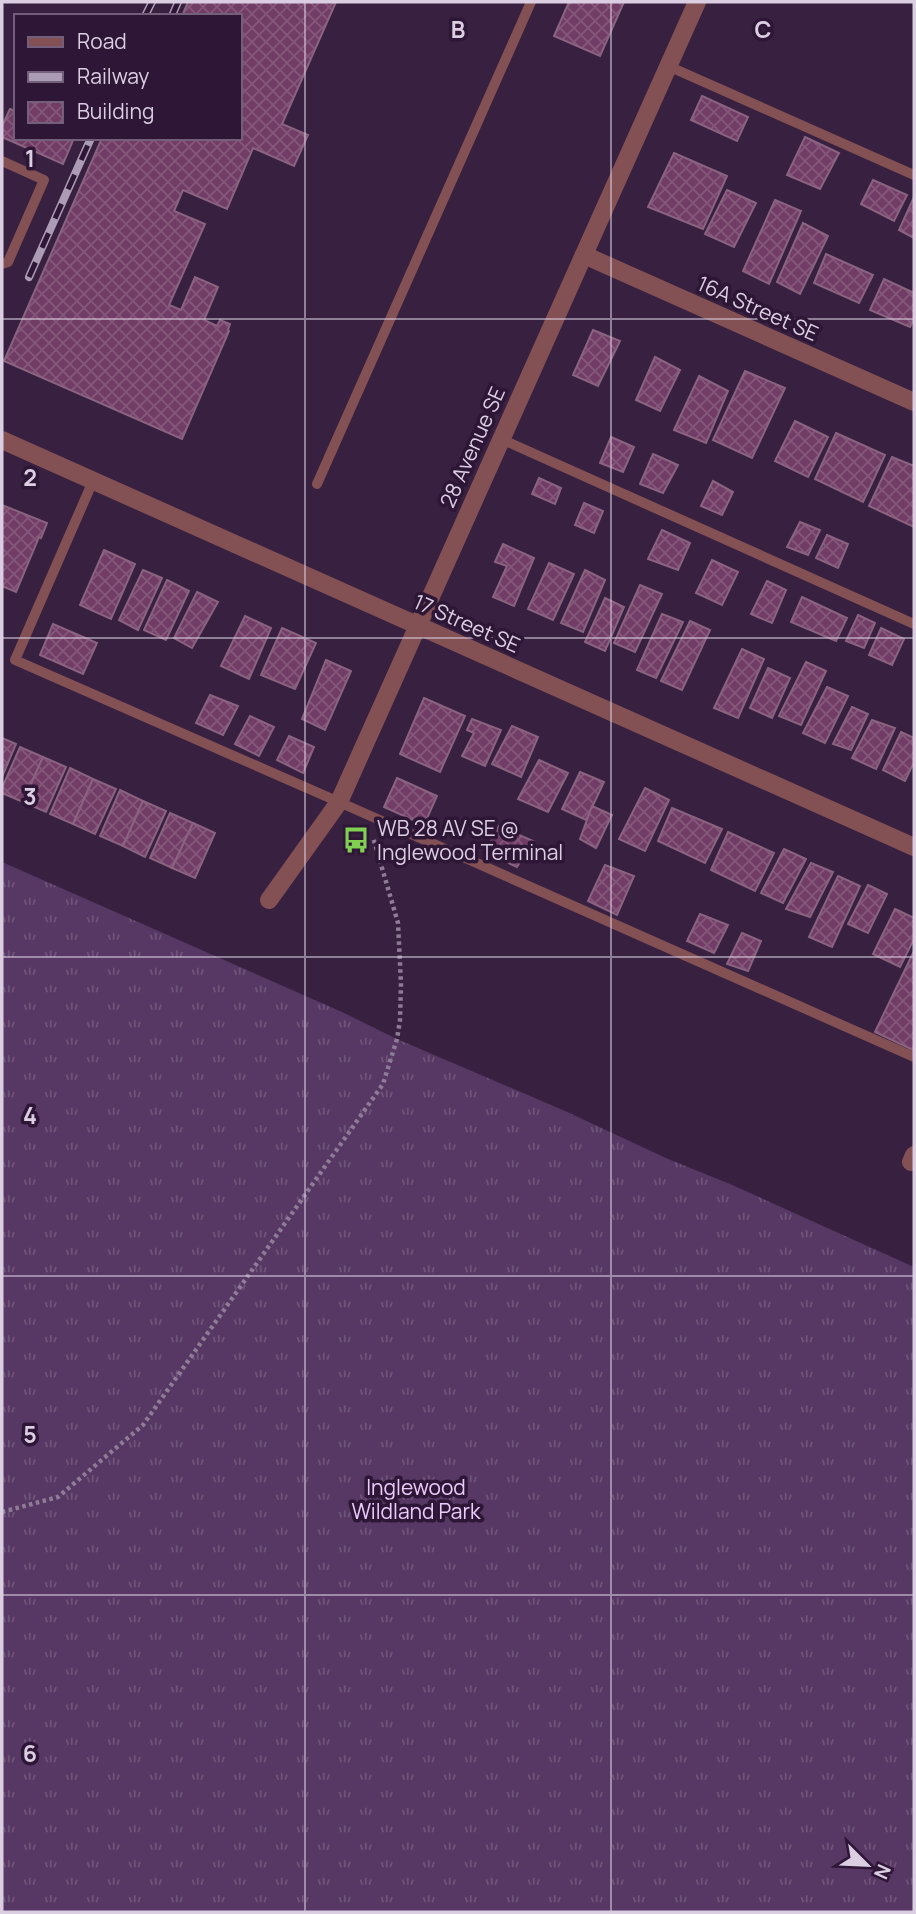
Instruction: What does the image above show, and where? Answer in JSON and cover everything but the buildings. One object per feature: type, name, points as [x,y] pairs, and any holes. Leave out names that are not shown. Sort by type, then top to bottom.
[{"type":"street","name":"28 Avenue SE","points":[[268,900],[339,802],[697,2]]},
{"type":"street","name":"16A Street SE","points":[[584,255],[914,402]]},
{"type":"street","name":"17 Street SE","points":[[2,440],[914,847]]},
{"type":"lane","points":[[317,484],[531,2]]},
{"type":"lane","points":[[668,66],[914,175]]},
{"type":"lane","points":[[2,161],[44,180],[8,262],[2,264]]},
{"type":"lane","points":[[501,439],[914,624]]},
{"type":"lane","points":[[93,481],[15,660],[914,1058]]},
{"type":"path","points":[[2,1512],[58,1497],[143,1425],[383,1083],[400,1020],[398,923],[367,814]]},
{"type":"green space","name":"Inglewood Wildland Park","points":[[2,862],[914,1267],[914,1912],[2,1912]]},
{"type":"railway","points":[[146,14],[152,2]]},
{"type":"railway","points":[[173,14],[178,2]]},
{"type":"railway","points":[[29,277],[90,140]]},
{"type":"place","name":"WB 28 AV SE @ Inglewood Terminal","points":[[356,840]]}]
